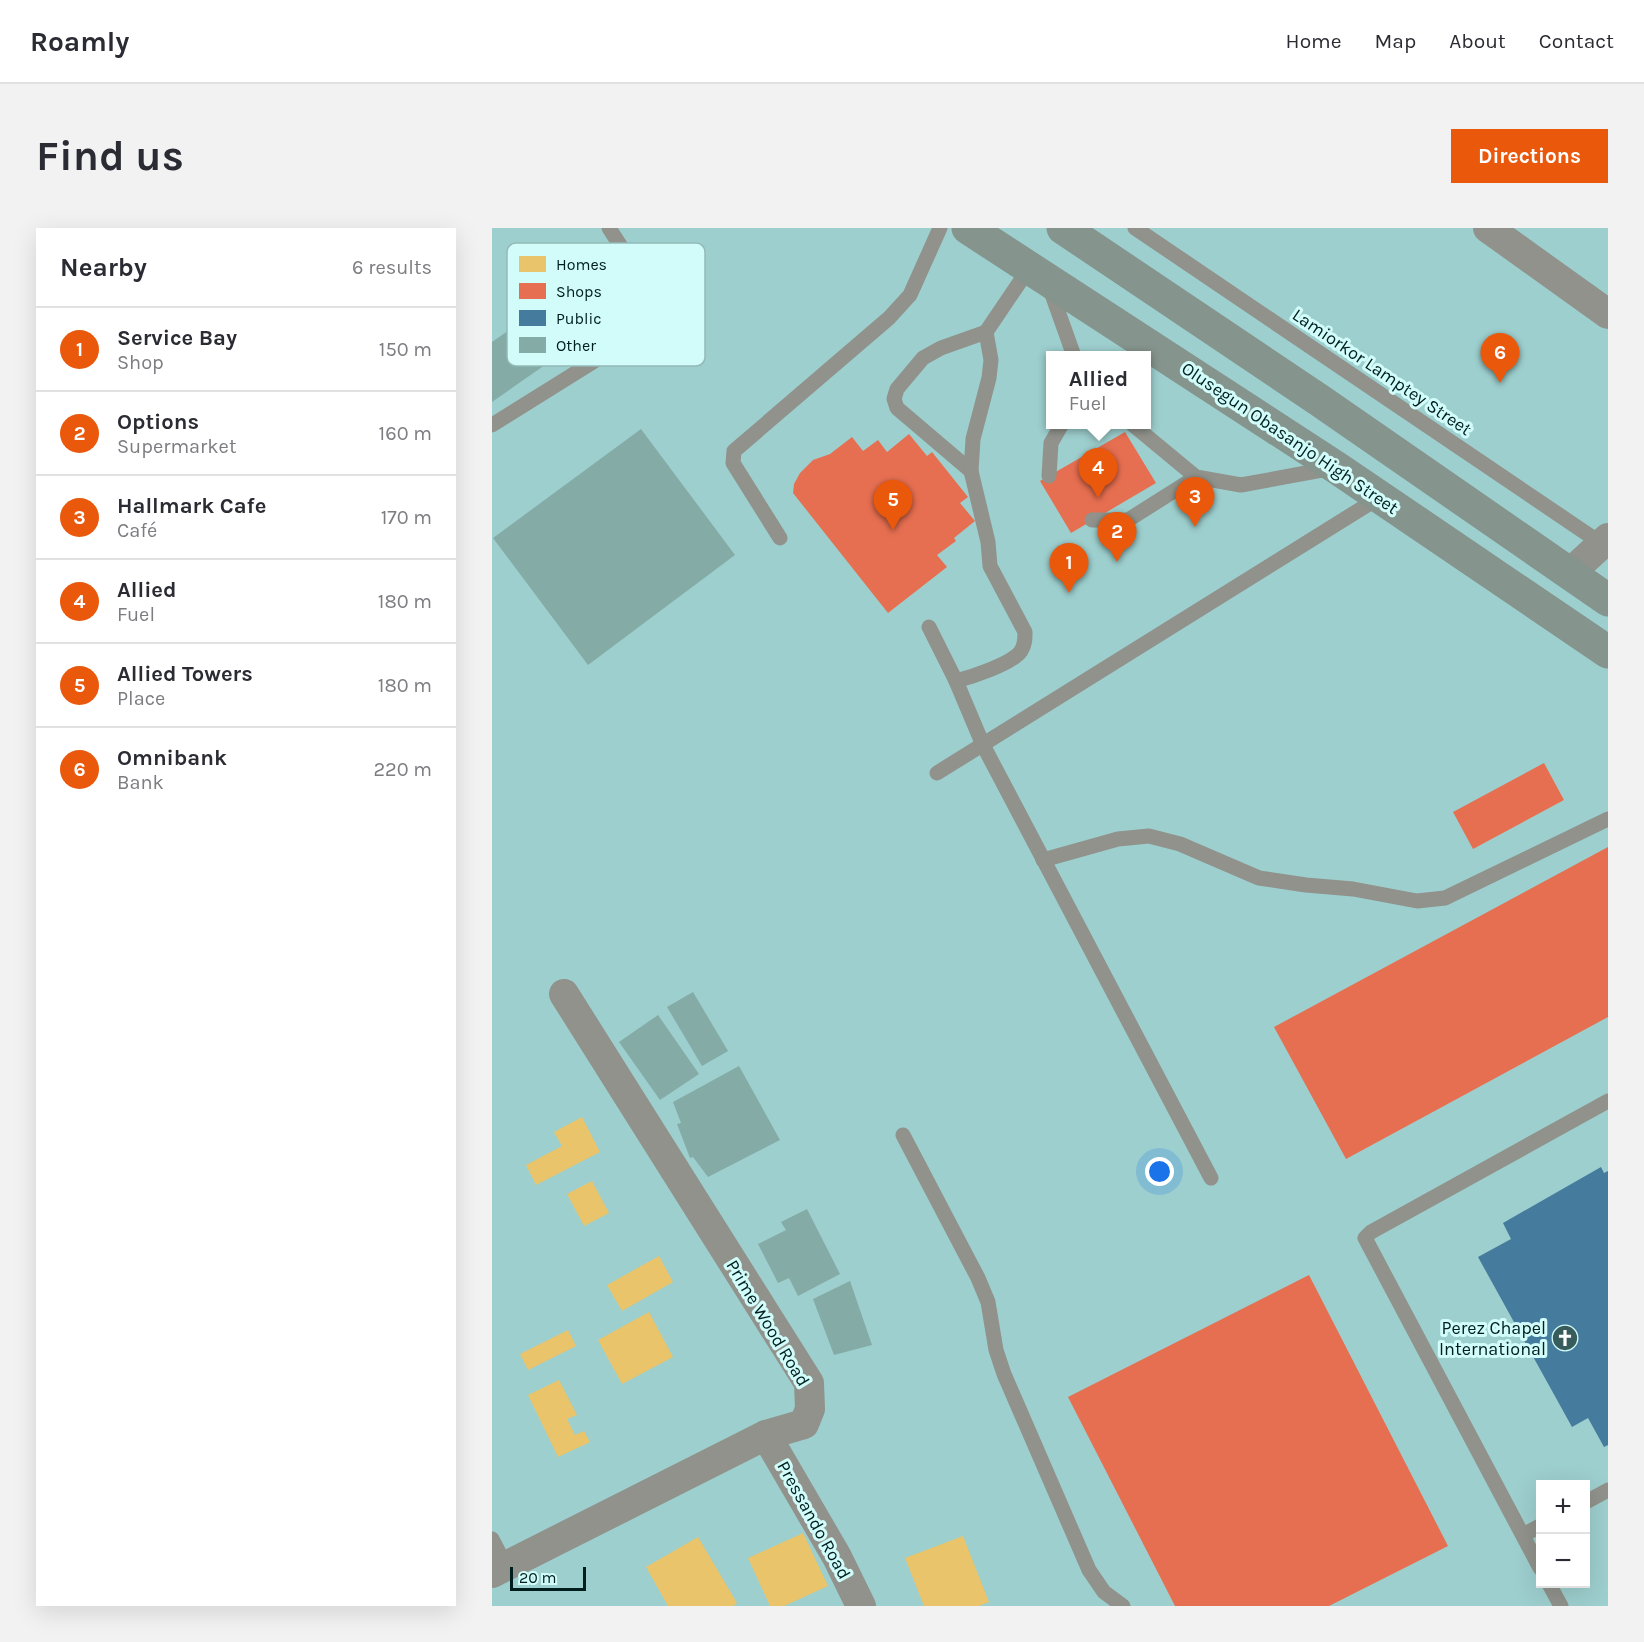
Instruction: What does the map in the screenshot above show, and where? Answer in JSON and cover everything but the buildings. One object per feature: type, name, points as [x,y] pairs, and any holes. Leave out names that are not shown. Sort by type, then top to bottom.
[{"type":"main road","name":"Olusegun Obasanjo High Street","points":[[969,228],[1337,468],[1608,652]]},
{"type":"main road","points":[[1063,228],[1319,400],[1608,600]]},
{"type":"street","points":[[1488,228],[1608,314]]},
{"type":"street","points":[[1569,574],[1606,544]]},
{"type":"street","name":"Prime Wood Road","points":[[499,1569],[766,1435],[804,1424],[810,1409],[809,1383],[564,994]]},
{"type":"street","name":"Pressando Road","points":[[766,1435],[837,1557],[861,1606]]},
{"type":"lane","points":[[609,228],[619,243]]},
{"type":"lane","points":[[780,538],[733,462],[734,452],[889,318],[910,295],[940,228]]},
{"type":"lane","name":"Lamiorkor Lamptey Street","points":[[1134,228],[1606,544]]},
{"type":"lane","points":[[971,471],[897,408],[894,399],[897,389],[923,358],[941,348],[986,332],[1038,272],[1072,351]]},
{"type":"lane","points":[[956,681],[978,676],[1019,654],[1024,645],[1024,632],[990,566],[988,542],[971,471],[973,439],[990,378],[991,360],[986,332]]},
{"type":"lane","points":[[492,425],[587,366]]},
{"type":"lane","points":[[1049,476],[1051,443],[1059,429]]},
{"type":"lane","points":[[1138,429],[1196,477],[1241,485],[1337,468]]},
{"type":"lane","points":[[1092,520],[1128,520],[1196,477]]},
{"type":"lane","points":[[937,773],[1380,498]]},
{"type":"lane","points":[[929,627],[956,681],[983,745],[1211,1178]]},
{"type":"lane","points":[[1043,860],[1119,839],[1149,836],[1180,844],[1259,878],[1353,889],[1417,901],[1445,898],[1608,819]]},
{"type":"lane","points":[[1536,1560],[1365,1238],[1371,1232],[1608,1101]]},
{"type":"lane","points":[[903,1135],[978,1278],[988,1302],[996,1350],[1004,1374],[1089,1570],[1104,1592],[1123,1606]]},
{"type":"lane","points":[[1590,1500],[1608,1490]]},
{"type":"lane","points":[[1523,1535],[1536,1528]]},
{"type":"lane","points":[[492,1539],[499,1569]]},
{"type":"lane","points":[[1551,1588],[1561,1606]]},
{"type":"place","name":"Omnibank","points":[[1500,383]]},
{"type":"place","name":"Allied","points":[[1098,498]]},
{"type":"place","name":"Hallmark Cafe","points":[[1195,527]]},
{"type":"place","name":"Allied Towers","points":[[893,530]]},
{"type":"place","name":"Options","points":[[1117,562]]},
{"type":"place","name":"Service Bay","points":[[1069,593]]},
{"type":"place","name":"Perez Chapel International","points":[[1565,1338]]}]
